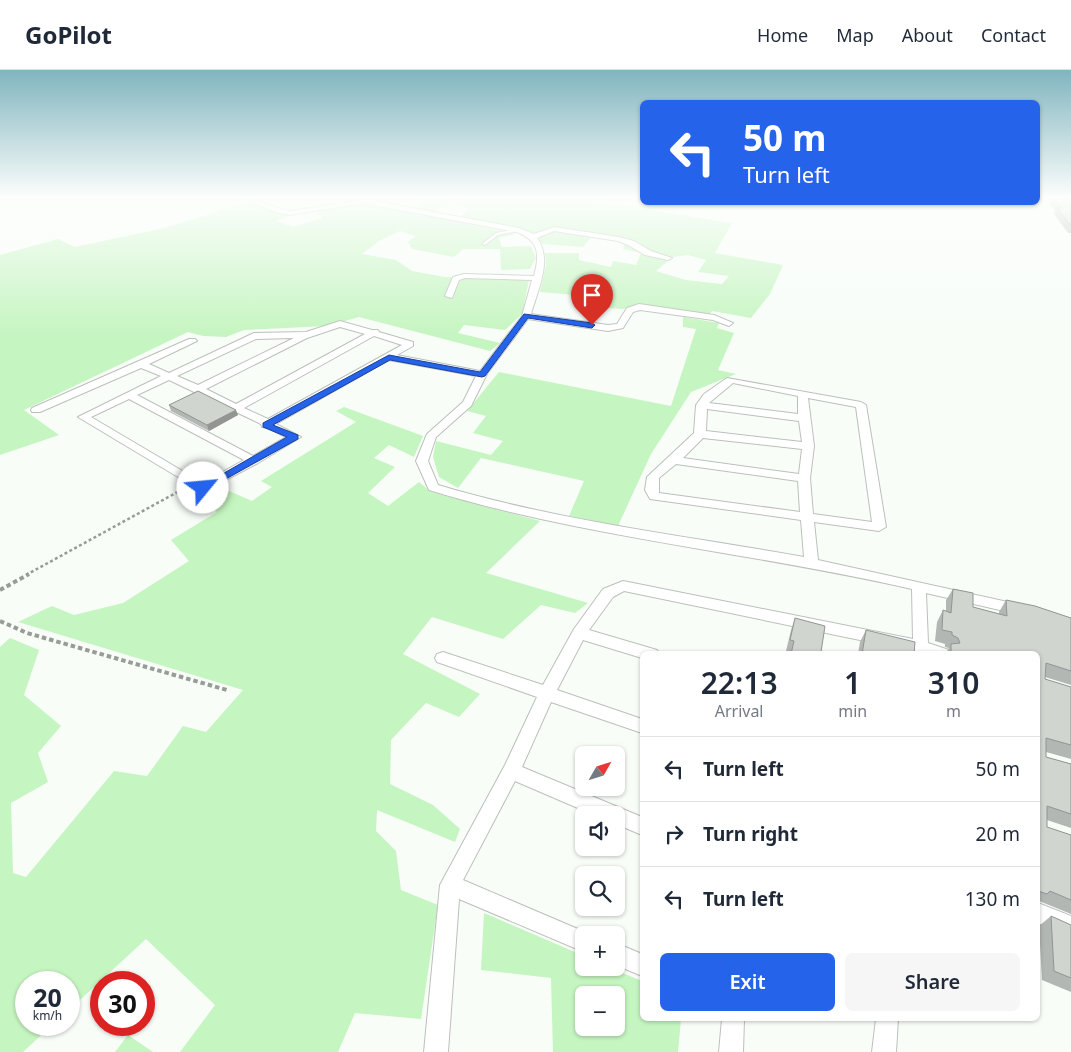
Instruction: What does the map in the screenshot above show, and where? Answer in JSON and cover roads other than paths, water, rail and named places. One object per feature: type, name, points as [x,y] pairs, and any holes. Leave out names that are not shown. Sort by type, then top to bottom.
[{"type":"street","points":[[538,245],[542,261],[526,316],[482,374],[467,404],[431,436],[422,461],[433,487],[478,502],[614,531],[811,563],[1036,614]]},
{"type":"street","points":[[634,245],[648,253],[668,258]]},
{"type":"street","points":[[449,296],[456,279],[464,276],[537,278]]},
{"type":"street","points":[[526,316],[608,328],[620,326],[630,310],[639,307],[714,318],[729,323]]},
{"type":"street","points":[[198,389],[307,335],[340,324],[375,332],[410,344],[266,425]]},
{"type":"street","points":[[236,408],[375,332]]},
{"type":"street","points":[[141,364],[169,377],[198,389],[266,425],[295,437],[203,488],[83,417],[130,396],[169,377],[254,336],[307,335]]},
{"type":"street","points":[[36,410],[192,341]]},
{"type":"street","points":[[389,357],[482,374]]},
{"type":"street","points":[[731,380],[804,395],[861,405],[879,527],[654,496],[651,490],[652,477],[674,460],[700,434],[700,405],[703,399],[731,380]]},
{"type":"street","points":[[804,395],[804,418],[808,446],[804,478],[811,563]]},
{"type":"street","points":[[130,396],[254,461]]},
{"type":"street","points":[[700,405],[804,418]]},
{"type":"street","points":[[700,434],[808,446]]},
{"type":"street","points":[[674,460],[804,478]]},
{"type":"street","points":[[436,1052],[450,885],[511,771],[547,694],[579,633],[608,593],[623,586],[921,650],[919,587]]},
{"type":"street","points":[[579,633],[641,651]]},
{"type":"street","points":[[443,658],[640,725]]},
{"type":"street","points":[[511,771],[640,825]]},
{"type":"street","points":[[450,885],[575,937]]},
{"type":"street","points":[[1040,915],[1071,927]]},
{"type":"street","points":[[625,958],[640,964]]},
{"type":"street","points":[[731,1052],[733,1021]]},
{"type":"street","points":[[884,1052],[887,1021]]}]
